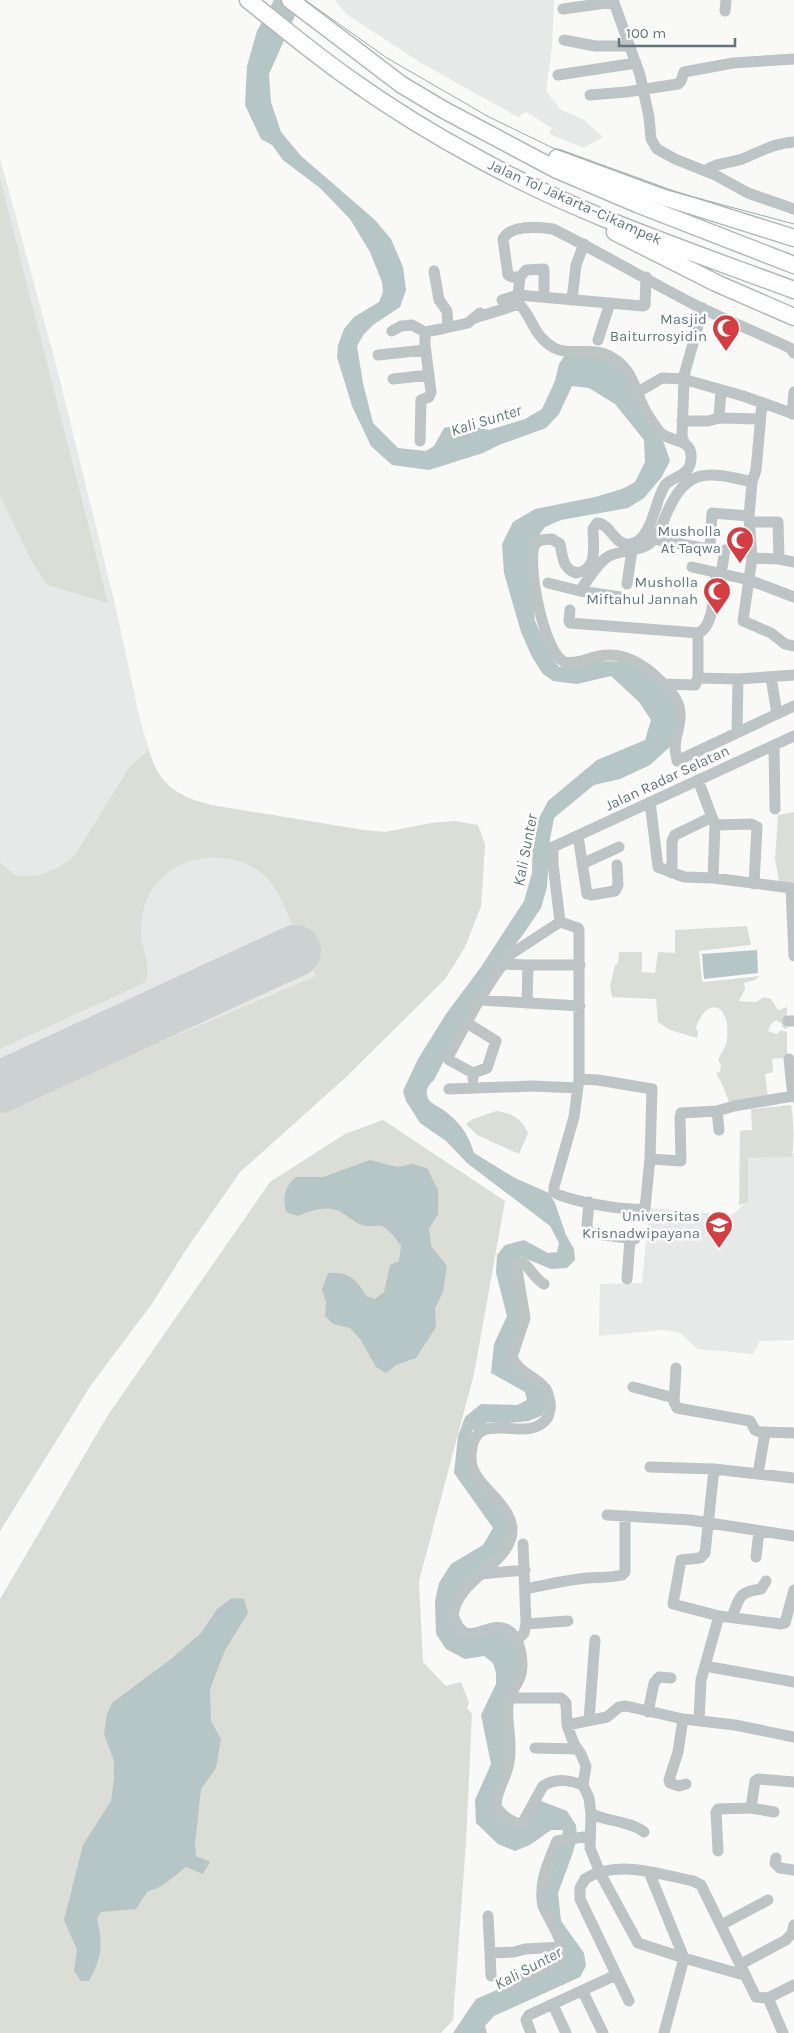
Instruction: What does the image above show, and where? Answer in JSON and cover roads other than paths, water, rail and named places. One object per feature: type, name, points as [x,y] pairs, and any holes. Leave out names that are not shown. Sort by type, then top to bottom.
[{"type":"highway","name":"Jalan Tol Jakarta–Cikampek","points":[[249,0],[347,77],[479,160],[546,193],[653,237],[794,290]]},
{"type":"highway","name":"Jalan Tol Jakarta–Cikampek","points":[[290,0],[402,85],[557,170],[637,204],[794,265]]},
{"type":"highway","points":[[485,131],[664,197],[794,238]]},
{"type":"highway","points":[[546,193],[562,206],[626,237],[654,253],[716,283],[794,317]]},
{"type":"street","points":[[563,8],[613,1],[628,46],[636,63],[644,90],[651,128],[651,139],[657,148],[675,159],[705,171],[748,193],[794,209]]},
{"type":"street","points":[[564,40],[595,46],[628,46]]},
{"type":"street","points":[[590,95],[644,90],[678,84],[684,72],[697,68],[733,63],[794,59]]},
{"type":"street","points":[[558,75],[636,63]]},
{"type":"street","points":[[705,171],[711,167],[740,159],[778,144],[794,142]]},
{"type":"street","points":[[520,277],[508,275],[503,239],[505,235],[513,229],[553,229],[703,308],[784,345],[794,353]]},
{"type":"street","points":[[572,300],[576,265],[584,244]]},
{"type":"street","points":[[518,295],[520,277],[526,270],[544,270],[544,296]]},
{"type":"street","points":[[434,271],[440,300],[447,311],[448,327]]},
{"type":"street","points":[[392,331],[401,326],[412,325],[425,332],[468,323],[494,304],[518,295],[644,306],[646,277]]},
{"type":"street","points":[[598,340],[610,303]]},
{"type":"street","points":[[474,318],[519,304],[531,325],[549,344],[558,350],[597,351],[614,358],[630,375],[644,409],[661,434],[668,439],[684,442]]},
{"type":"street","points":[[703,308],[686,356],[682,437],[690,448],[691,456],[688,470],[665,485],[646,531],[637,542],[629,544],[621,542],[604,524],[597,524],[593,529],[595,548],[593,560],[582,572],[576,573],[567,567],[563,562],[560,544],[552,539],[541,540],[535,544],[532,558],[542,623],[558,657],[564,661],[572,663],[604,656],[636,661],[653,673],[664,684],[674,697],[680,712],[675,752],[677,761],[794,706]]},
{"type":"street","points":[[420,440],[421,400],[430,395],[425,332]]},
{"type":"street","points":[[378,355],[426,350]]},
{"type":"street","points":[[393,379],[429,375]]},
{"type":"street","points":[[638,392],[662,378],[684,379],[762,402],[793,414],[794,392]]},
{"type":"street","points":[[719,418],[721,390]]},
{"type":"street","points":[[762,402],[756,470],[752,482],[749,519],[752,558],[743,621],[771,633],[785,644],[794,646]]},
{"type":"street","points":[[682,421],[708,421],[719,418],[760,419]]},
{"type":"street","points":[[580,591],[602,561],[610,556],[648,545],[654,539],[678,490],[686,482],[696,478],[711,476],[752,482]]},
{"type":"street","points":[[654,539],[708,549],[710,547],[712,513],[778,522],[779,559]]},
{"type":"street","points":[[627,584],[632,550]]},
{"type":"street","points":[[570,610],[570,623],[702,632],[710,620],[725,550]]},
{"type":"street","points":[[752,558],[779,559],[794,562]]},
{"type":"street","points":[[692,567],[750,580],[794,596]]},
{"type":"street","points":[[548,583],[620,598]]},
{"type":"street","points":[[664,684],[695,685],[698,678],[698,633]]},
{"type":"street","points":[[698,678],[738,679],[794,674]]},
{"type":"street","points":[[771,677],[777,714]]},
{"type":"street","points":[[737,732],[738,679]]},
{"type":"street","name":"Jalan Radar Selatan","points":[[560,922],[553,864],[553,847],[794,736]]},
{"type":"street","points":[[774,745],[775,809]]},
{"type":"street","points":[[698,780],[714,821],[713,878]]},
{"type":"street","points":[[650,802],[656,864],[684,877],[713,878],[793,888],[794,956]]},
{"type":"street","points":[[672,873],[672,841],[675,835],[714,821],[751,824],[756,827],[754,884]]},
{"type":"street","points":[[578,836],[585,891],[587,894],[590,896],[610,893],[617,888],[617,865]]},
{"type":"street","points":[[582,864],[620,847]]},
{"type":"street","points":[[449,1089],[578,1084],[598,1080],[652,1089],[650,1159],[645,1208],[636,1210],[589,1202],[564,1197],[554,1192],[574,1117],[578,1084],[579,928],[560,922],[516,950],[503,964],[479,1000],[448,1057],[449,1060],[473,1073],[487,1068],[496,1041],[467,1023]]},
{"type":"street","points":[[503,964],[580,965]]},
{"type":"street","points":[[527,1004],[528,965]]},
{"type":"street","points":[[479,1000],[580,1006]]},
{"type":"street","points":[[650,1159],[681,1161],[680,1117],[682,1113],[717,1111],[734,1106],[794,1096],[788,1059]]},
{"type":"street","points":[[473,1073],[473,1088]]},
{"type":"street","points":[[717,1111],[719,1130]]},
{"type":"street","points":[[589,1202],[587,1225],[589,1233],[632,1239],[627,1279]]},
{"type":"street","points":[[544,1284],[523,1263],[516,1264],[525,1318],[512,1357],[513,1362],[545,1387],[550,1405],[550,1414],[541,1424],[530,1429],[483,1429],[477,1433],[471,1458],[475,1473],[505,1510],[512,1531],[511,1539],[501,1555],[457,1599],[452,1615],[462,1631],[467,1634],[476,1634],[500,1628],[513,1634],[517,1640],[521,1656],[521,1674],[509,1698],[507,1720],[510,1745],[509,1763],[496,1800],[496,1808],[512,1822],[522,1824],[543,1786],[560,1780],[573,1781],[583,1785]]},
{"type":"street","points":[[676,1368],[674,1398],[677,1408],[750,1421],[757,1431],[794,1433]]},
{"type":"street","points":[[633,1387],[674,1398]]},
{"type":"street","points":[[758,1474],[765,1432]]},
{"type":"street","points":[[650,1468],[714,1469],[794,1478]]},
{"type":"street","points":[[714,1469],[705,1553],[700,1558],[681,1560],[672,1602],[676,1606],[719,1616],[781,1624],[785,1623],[794,1590]]},
{"type":"street","points":[[607,1515],[708,1523],[794,1536]]},
{"type":"street","points":[[525,1589],[563,1581],[609,1578],[622,1575],[625,1572],[625,1516]]},
{"type":"street","points":[[756,1557],[760,1531]]},
{"type":"street","points":[[517,1640],[524,1632],[526,1624],[523,1544]]},
{"type":"street","points":[[480,1574],[525,1570]]},
{"type":"street","points":[[732,1617],[741,1595],[746,1591],[761,1589],[766,1581]]},
{"type":"street","points":[[699,1721],[701,1680],[719,1616]]},
{"type":"street","points":[[526,1624],[568,1621]]},
{"type":"street","points":[[589,1720],[595,1640]]},
{"type":"street","points":[[705,1666],[794,1682]]},
{"type":"street","points":[[648,1712],[654,1683],[660,1678],[671,1678]]},
{"type":"street","points":[[509,1698],[561,1698],[566,1703],[567,1725],[586,1766],[583,1785],[591,1814],[590,1848],[600,1873],[638,1943],[684,1958],[743,1969],[786,1940],[792,1933],[794,1925]]},
{"type":"street","points":[[567,1725],[606,1717],[622,1706],[634,1707],[648,1712],[683,1719],[735,1725],[794,1737]]},
{"type":"street","points":[[683,1719],[676,1759],[668,1780],[679,1786],[686,1784]]},
{"type":"street","points":[[535,1748],[577,1749]]},
{"type":"street","points":[[751,1808],[755,1780],[794,1782]]},
{"type":"street","points":[[718,1851],[716,1812],[718,1809],[751,1808],[774,1812]]},
{"type":"street","points":[[591,1814],[608,1821],[634,1826],[644,1832]]},
{"type":"street","points":[[506,1986],[533,1975],[555,1962],[562,1954],[562,1948],[542,1906],[541,1900],[546,1867],[557,1841],[590,1836]]},
{"type":"street","points":[[776,1858],[776,1863],[780,1868],[794,1870]]},
{"type":"street","points":[[629,2001],[580,1899],[580,1888],[585,1879],[617,1869],[649,1872],[693,1881],[702,1885],[756,1997],[768,1998],[794,1985]]},
{"type":"street","points":[[649,1872],[684,1958],[664,2033]]},
{"type":"street","points":[[721,1925],[768,1900]]},
{"type":"street","points":[[488,1916],[491,1976]]},
{"type":"street","points":[[490,1953],[514,1952],[525,1948],[562,1948]]},
{"type":"street","points":[[529,2028],[526,2020],[530,2015],[616,1975]]},
{"type":"street","points":[[583,1992],[604,2033]]},
{"type":"street","points":[[768,1998],[783,2033]]},
{"type":"street","points":[[553,2005],[566,2033]]},
{"type":"tram line","points":[[305,0],[387,58],[489,117],[553,148],[667,190],[794,224]]},
{"type":"place","name":"Masjid Baiturrosyidin","points":[[726,352]]},
{"type":"place","name":"Musholla At Taqwa","points":[[740,564]]},
{"type":"place","name":"Musholla Miftahul Jannah","points":[[717,615]]},
{"type":"place","name":"Universitas Krisnadwipayana","points":[[719,1249]]},
{"type":"water label","name":"Kali Sunter","points":[[486,420]]},
{"type":"water label","name":"Kali Sunter","points":[[525,850]]},
{"type":"water label","name":"Kali Sunter","points":[[528,1968]]}]
